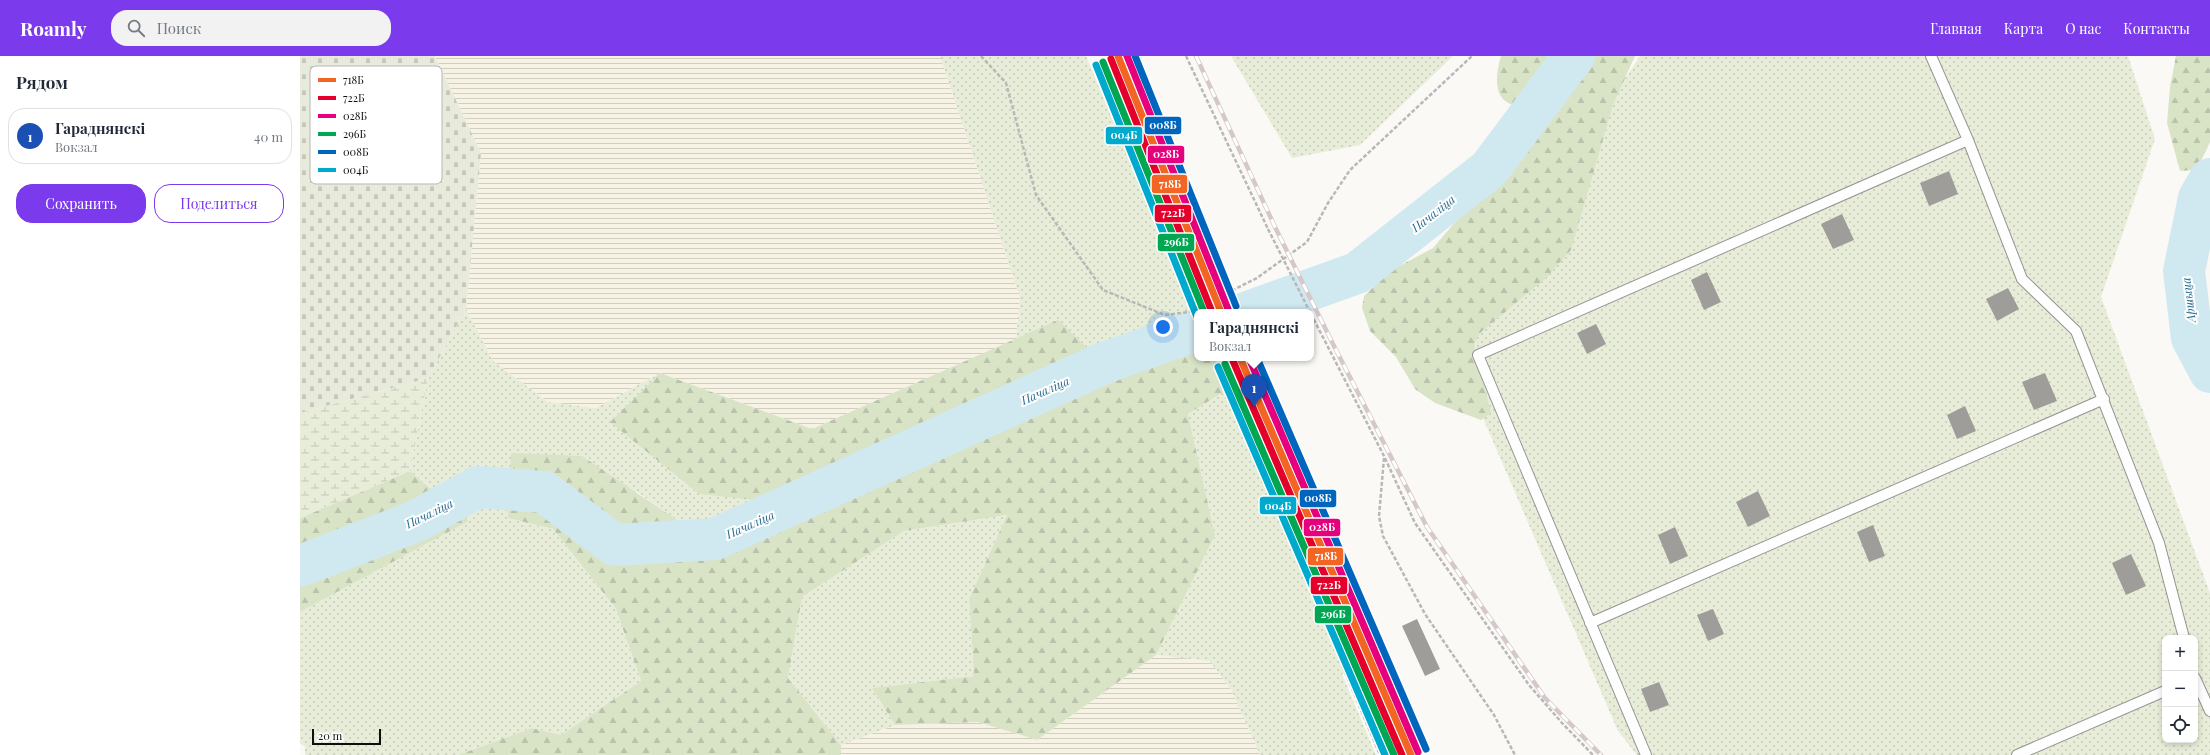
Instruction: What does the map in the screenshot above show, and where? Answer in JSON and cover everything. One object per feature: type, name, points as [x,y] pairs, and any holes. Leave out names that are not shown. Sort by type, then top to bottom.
[{"type":"lane","points":[[1931,56],[1968,140],[2022,278],[2076,331],[2104,399],[2159,543],[2183,635]]},
{"type":"lane","points":[[1646,755],[1478,355],[1968,140]]},
{"type":"lane","points":[[1590,623],[2104,399]]},
{"type":"lane","points":[[2198,685],[2210,711]]},
{"type":"lane","points":[[2017,755],[2162,692]]},
{"type":"path","points":[[981,56],[1006,83],[1036,195],[1104,290],[1165,315],[1189,312],[1194,310]]},
{"type":"path","points":[[1136,56],[1171,139]]},
{"type":"path","points":[[1186,56],[1268,229],[1308,309]]},
{"type":"path","points":[[1195,309],[1257,278],[1308,242],[1328,203],[1350,170],[1472,56]]},
{"type":"path","points":[[1314,321],[1384,456],[1415,523],[1469,602],[1529,685],[1562,723],[1593,755]]},
{"type":"path","points":[[1384,456],[1379,516],[1383,536],[1425,614],[1494,715],[1515,755]]},
{"type":"path","points":[[1346,672],[1380,755]]},
{"type":"shaded area","points":[[435,56],[940,56],[1020,298],[1016,339],[812,429],[660,373],[596,408],[548,402],[493,361],[466,309],[481,153],[442,71],[442,66],[440,66]]},
{"type":"shaded area","points":[[1156,655],[1210,660],[1232,691],[1260,755],[841,755],[841,745],[895,725],[978,722],[1037,740]]},
{"type":"green space","points":[[300,56],[435,56],[440,66],[310,66],[310,184],[442,184],[442,71],[481,153],[466,309],[428,378],[300,413]]},
{"type":"green space","points":[[940,56],[1086,56],[1194,314],[1194,349],[1113,372],[1058,321],[1016,339],[1020,298]]},
{"type":"green space","points":[[1231,56],[1453,56],[1360,145],[1292,158]]},
{"type":"green space","points":[[1501,56],[1635,56],[1613,105],[1571,250],[1546,278],[1480,333],[1474,344],[1491,413],[1481,420],[1435,403],[1415,389],[1396,357],[1370,331],[1362,308],[1364,296],[1390,271],[1433,248],[1533,130],[1533,109],[1508,103],[1500,94],[1497,75]]},
{"type":"green space","points":[[1640,56],[2128,56],[2155,139],[2101,297],[2210,593],[2210,755],[1637,755],[1618,731],[1451,344]]},
{"type":"green space","points":[[2176,56],[2210,56],[2210,142],[2201,161],[2193,170],[2180,171],[2167,123],[2170,87]]},
{"type":"green space","points":[[466,309],[493,361],[548,402],[596,408],[660,373],[610,422],[766,501],[685,526],[637,492],[508,518],[553,529],[616,609],[641,681],[561,735],[532,728],[458,755],[305,755],[305,747],[300,743],[300,612],[469,521],[410,471],[428,378]]},
{"type":"green space","points":[[1058,320],[1113,372],[1194,349],[1194,361],[1216,361],[1230,388],[1188,414],[1215,535],[1156,655],[1037,740],[978,722],[895,725],[872,688],[974,676],[969,599],[1007,515],[904,531],[802,597],[788,678],[841,745],[841,755],[458,755],[532,728],[561,735],[641,681],[616,609],[553,529],[508,518],[511,453],[582,456],[686,526],[765,501],[699,494],[610,422],[660,373],[812,429]]},
{"type":"green space","points":[[428,378],[410,471],[300,518],[300,413]]},
{"type":"green space","points":[[1230,388],[1350,670],[1342,674],[1376,755],[1260,755],[1232,691],[1210,661],[1156,655],[1215,535],[1188,414]]},
{"type":"green space","points":[[410,471],[469,521],[300,612],[300,518]]},
{"type":"green space","points":[[1007,515],[969,599],[974,676],[872,688],[895,725],[841,745],[788,678],[802,597],[904,531]]},
{"type":"building","points":[[1949,171],[1958,194],[1929,206],[1920,183]]},
{"type":"building","points":[[1842,214],[1854,240],[1833,249],[1821,224]]},
{"type":"building","points":[[1707,272],[1721,302],[1704,310],[1691,280]]},
{"type":"building","points":[[2008,288],[2019,309],[1997,321],[1986,299]]},
{"type":"building","points":[[1596,324],[1606,344],[1587,354],[1577,333]]},
{"type":"building","points":[[2045,373],[2057,401],[2034,410],[2022,382]]},
{"type":"building","points":[[1965,406],[1976,431],[1957,439],[1947,415]]},
{"type":"building","points":[[1758,491],[1770,516],[1748,527],[1736,502]]},
{"type":"building","points":[[1873,525],[1885,556],[1869,562],[1857,532]]},
{"type":"building","points":[[1675,527],[1688,556],[1670,564],[1658,535]]},
{"type":"building","points":[[2131,554],[2146,586],[2126,595],[2112,563]]},
{"type":"building","points":[[1713,609],[1724,634],[1708,641],[1697,615]]},
{"type":"building","points":[[1417,619],[1440,669],[1425,676],[1402,626]]},
{"type":"building","points":[[1659,682],[1669,705],[1650,712],[1641,689]]},
{"type":"waterway","name":"Пачаліца","points":[[1256,309],[1357,273],[1489,169],[1574,56]]},
{"type":"waterway","name":"Аршыца","points":[[2210,179],[2199,198],[2184,271],[2192,338],[2210,372]]},
{"type":"waterway","name":"Пачаліца","points":[[300,566],[416,521],[478,487],[544,492],[615,545],[715,539],[1104,363],[1194,331]]},
{"type":"railway","points":[[1196,56],[1275,227],[1427,527],[1545,698],[1601,755]]},
{"type":"railway","points":[[1390,707],[1415,755]]},
{"type":"transit line","name":"718Б","points":[[1118,56],[1220,309]]},
{"type":"transit line","name":"028Б","points":[[1127,56],[1228,309]]},
{"type":"transit line","name":"008Б","points":[[1135,56],[1236,306]]},
{"type":"transit line","name":"722Б","points":[[1111,59],[1211,309]]},
{"type":"transit line","name":"296Б","points":[[1103,62],[1203,309]]},
{"type":"transit line","name":"004Б","points":[[1096,65],[1194,310]]},
{"type":"transit line","name":"722Б","points":[[1233,361],[1402,755]]},
{"type":"transit line","name":"718Б","points":[[1241,361],[1411,755]]},
{"type":"transit line","name":"028Б","points":[[1250,361],[1418,752]]},
{"type":"transit line","name":"008Б","points":[[1258,361],[1426,749]]},
{"type":"transit line","name":"296Б","points":[[1225,364],[1394,755]]},
{"type":"transit line","name":"004Б","points":[[1218,367],[1385,755]]},
{"type":"place","name":"Гараднянскі","points":[[1254,407]]}]
